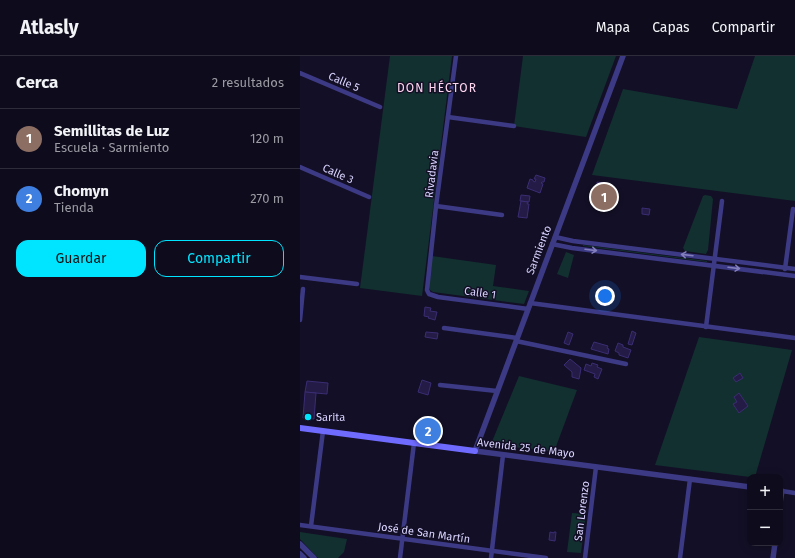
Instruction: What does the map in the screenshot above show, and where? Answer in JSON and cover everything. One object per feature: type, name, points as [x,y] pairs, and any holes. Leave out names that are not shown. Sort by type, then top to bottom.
[{"type":"main road","name":"Avenida 25 de Mayo","points":[[300,428],[475,451]]},
{"type":"street","name":"Rivadavia","points":[[429,294],[427,286],[436,206],[456,56]]},
{"type":"street","name":"Sarmiento","points":[[475,451],[623,56]]},
{"type":"street","name":"Calle 5","points":[[300,73],[380,107]]},
{"type":"street","points":[[448,116],[514,126]]},
{"type":"street","name":"Calle 3","points":[[300,166],[368,197]]},
{"type":"street","points":[[706,327],[722,201]]},
{"type":"street","points":[[436,206],[502,215]]},
{"type":"street","points":[[784,274],[793,209]]},
{"type":"street","points":[[555,237],[573,241],[795,269]]},
{"type":"street","points":[[552,244],[572,248],[795,276]]},
{"type":"street","points":[[300,277],[357,284]]},
{"type":"street","points":[[300,320],[303,289]]},
{"type":"street","name":"Calle 1","points":[[429,294],[438,297],[528,309]]},
{"type":"street","points":[[530,303],[795,338]]},
{"type":"street","points":[[444,328],[516,340],[626,364]]},
{"type":"street","points":[[440,385],[497,391]]},
{"type":"street","points":[[310,526],[323,431]]},
{"type":"street","points":[[400,558],[414,443]]},
{"type":"street","name":"Avenida 25 de Mayo","points":[[475,451],[747,487]]},
{"type":"street","points":[[491,558],[503,455]]},
{"type":"street","name":"San Lorenzo","points":[[585,558],[596,467]]},
{"type":"street","points":[[680,558],[690,479]]},
{"type":"street","points":[[783,491],[795,493]]},
{"type":"street","name":"José de San Martín","points":[[300,525],[546,558]]},
{"type":"street","points":[[300,544],[314,558]]},
{"type":"street","points":[[773,558],[775,546]]},
{"type":"street","points":[[300,554],[304,558]]},
{"type":"green space","points":[[390,56],[452,56],[422,296],[360,288]]},
{"type":"green space","points":[[523,56],[616,56],[586,137],[514,126]]},
{"type":"green space","points":[[755,56],[795,56],[795,201],[592,175],[623,89],[737,109]]},
{"type":"green space","points":[[703,196],[711,196],[713,199],[708,250],[706,254],[685,251],[683,248]]},
{"type":"green space","points":[[583,246],[707,261],[707,262]]},
{"type":"green space","points":[[566,252],[574,255],[568,278],[557,274]]},
{"type":"green space","points":[[432,256],[496,265],[493,286],[529,291],[524,304],[433,292],[430,290],[428,285]]},
{"type":"green space","points":[[699,337],[792,350],[756,474],[747,474],[747,477],[655,465]]},
{"type":"green space","points":[[519,376],[577,390],[554,452],[491,444]]},
{"type":"green space","points":[[572,513],[586,514],[581,553],[567,552]]},
{"type":"green space","points":[[300,532],[347,539],[344,552],[338,558],[318,558],[300,539]]},
{"type":"building","points":[[536,175],[545,178],[544,182],[541,183],[543,184],[540,193],[527,188],[530,179],[535,182],[536,179],[534,179]]},
{"type":"building","points":[[597,182],[609,184],[607,194],[599,193],[600,186],[597,185]]},
{"type":"building","points":[[521,195],[530,196],[529,202],[520,201]]},
{"type":"building","points":[[521,201],[528,202],[527,204],[529,204],[527,218],[518,217]]},
{"type":"building","points":[[642,208],[650,209],[649,215],[642,214]]},
{"type":"building","points":[[425,307],[431,308],[430,311],[437,312],[435,320],[424,316]]},
{"type":"building","points":[[632,331],[636,333],[632,345],[628,344]]},
{"type":"building","points":[[426,332],[438,333],[437,339],[425,337]]},
{"type":"building","points":[[568,332],[573,334],[569,345],[564,343]]},
{"type":"building","points":[[594,342],[608,346],[608,354],[591,349]]},
{"type":"building","points":[[618,343],[631,350],[628,358],[619,355],[619,353],[615,351]]},
{"type":"building","points":[[570,359],[581,368],[579,379],[572,377],[572,372],[564,365]]},
{"type":"building","points":[[592,363],[598,365],[597,367],[602,369],[598,379],[594,377],[595,374],[584,370],[586,364],[591,366]]},
{"type":"building","points":[[740,373],[743,378],[736,382],[733,378]]},
{"type":"building","points":[[422,380],[431,383],[428,395],[418,392]]},
{"type":"building","points":[[307,381],[328,383],[327,394],[305,392]]},
{"type":"building","points":[[305,392],[316,393],[314,419],[303,418]]},
{"type":"building","points":[[739,393],[748,406],[739,413],[733,404],[737,402],[734,397]]},
{"type":"building","points":[[421,423],[426,423],[424,434],[419,434]]},
{"type":"building","points":[[426,426],[428,426],[427,429],[433,429],[432,436],[429,436],[429,434],[424,434]]},
{"type":"building","points":[[550,532],[556,532],[555,541],[549,540]]},
{"type":"place","name":"Semillitas de Luz","points":[[604,197]]},
{"type":"place","name":"Sarita","points":[[308,417]]},
{"type":"place","name":"Chomyn","points":[[428,431]]},
{"type":"district","name":"DON HÉCTOR","points":[[437,88]]}]
